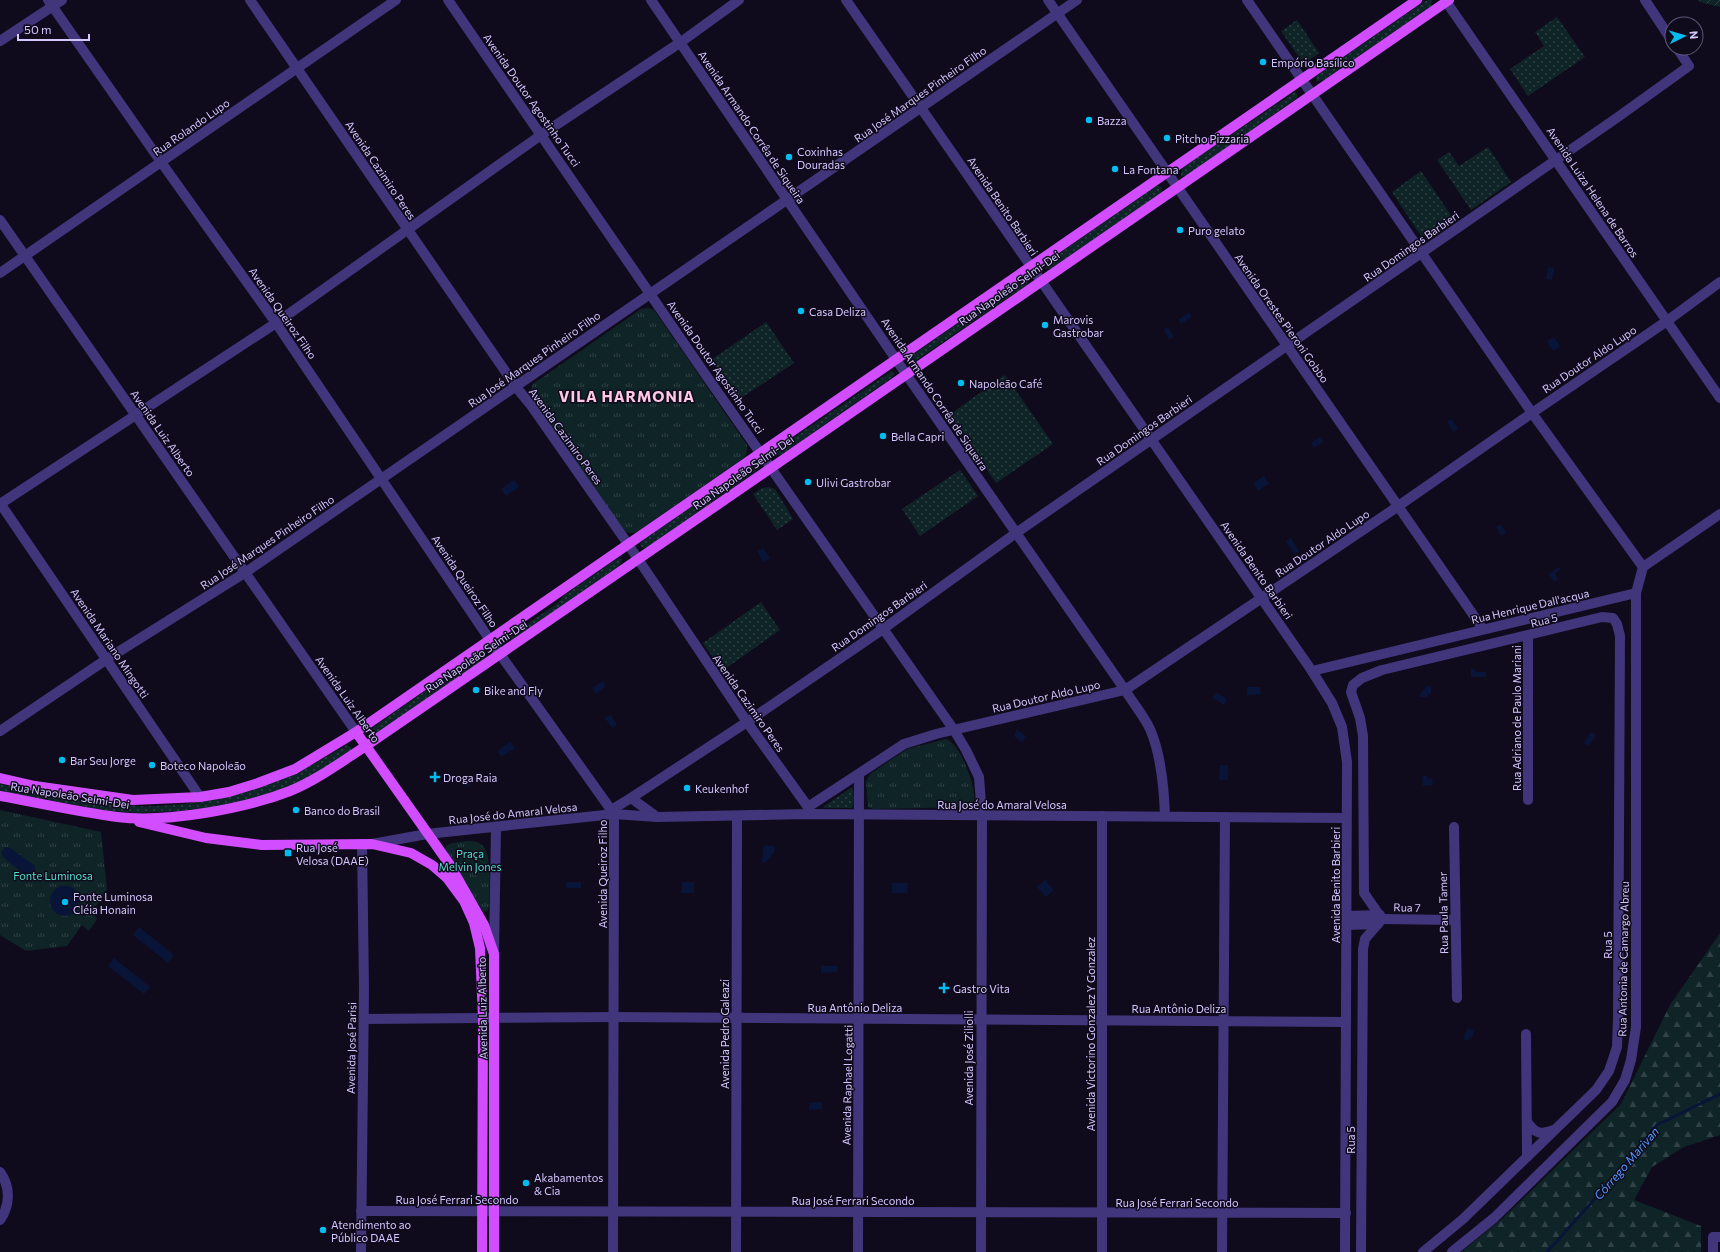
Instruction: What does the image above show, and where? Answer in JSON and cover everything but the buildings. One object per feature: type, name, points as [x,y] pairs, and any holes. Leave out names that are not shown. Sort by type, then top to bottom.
[{"type":"main road","name":"Rua Napoleão Selmi-Dei","points":[[0,778],[35,786],[133,800],[200,797],[229,792],[258,784],[295,770],[356,732],[1417,0]]},
{"type":"main road","name":"Rua Napoleão Selmi-Dei","points":[[0,796],[118,817],[161,818],[216,811],[254,803],[290,791],[318,777],[366,746],[771,468],[1447,0]]},
{"type":"main road","name":"Avenida Luiz Alberto","points":[[356,732],[450,865],[478,913],[494,954],[494,1252]]},
{"type":"main road","name":"Rua José do Amaral Velosa","points":[[118,817],[206,838],[262,845],[367,844],[411,853]]},
{"type":"main road","name":"Avenida Luiz Alberto","points":[[411,853],[432,865],[447,878],[464,901],[474,923],[480,948],[483,1018],[482,1252]]},
{"type":"street","points":[[0,41],[51,3],[62,0]]},
{"type":"street","name":"Avenida Cazimiro Peres","points":[[250,0],[516,387],[534,410],[628,544],[747,722],[808,810]]},
{"type":"street","name":"Rua Rolando Lupo","points":[[0,273],[396,0]]},
{"type":"street","name":"Avenida Doutor Agostinho Tucci","points":[[448,0],[954,730],[966,750],[979,777],[982,816]]},
{"type":"street","name":"Avenida Armando Corrêa de Siqueira","points":[[651,0],[896,360],[1125,690],[1150,729],[1157,753],[1166,815]]},
{"type":"street","points":[[0,503],[276,323],[541,135],[680,42],[739,0]]},
{"type":"street","name":"Avenida Benito Barbieri","points":[[846,0],[1040,282],[1152,439],[1263,599],[1332,703],[1342,727],[1347,762],[1345,1252]]},
{"type":"street","name":"Avenida Orestes Pieroni Gobbo","points":[[1048,0],[1482,630]]},
{"type":"street","name":"Rua José Marques Pinheiro Filho","points":[[0,731],[107,659],[246,572],[1077,0]]},
{"type":"street","points":[[1247,0],[1532,413],[1643,567]]},
{"type":"street","name":"Avenida Luiza Helena de Barros","points":[[1447,0],[1666,322],[1720,398]]},
{"type":"street","points":[[1644,0],[1664,29]]},
{"type":"street","name":"Avenida Queiroz Filho","points":[[51,3],[161,162],[276,323],[490,640],[612,812],[614,1017],[613,1252]]},
{"type":"street","name":"Rua Domingos Barbieri","points":[[612,812],[883,629],[1016,533],[1422,253],[1689,66],[1682,56]]},
{"type":"street","name":"Avenida Luiz Alberto","points":[[0,220],[356,732]]},
{"type":"street","name":"Rua Doutor Aldo Lupo","points":[[808,810],[904,744],[954,730],[1125,690],[1263,599],[1666,322],[1720,282]]},
{"type":"street","name":"Avenida Mariano Mingotti","points":[[0,503],[200,797]]},
{"type":"street","points":[[1636,593],[1643,567],[1720,514]]},
{"type":"street","name":"Rua Henrique Dall'acqua","points":[[1312,672],[1636,593]]},
{"type":"street","name":"Rua Antonia de Camargo Abreu","points":[[1452,1252],[1494,1218],[1612,1102],[1625,1080],[1631,1060],[1636,1027],[1636,593]]},
{"type":"street","name":"Rua 5","points":[[1361,1252],[1363,949],[1365,939],[1380,919],[1364,893],[1363,736],[1360,718],[1351,692],[1353,685],[1362,678],[1382,670],[1602,617],[1613,618],[1617,624],[1620,636],[1617,1047],[1609,1071],[1596,1090],[1580,1108],[1554,1130],[1463,1219],[1423,1252]]},
{"type":"street","name":"Rua Adriano de Paulo Mariani","points":[[1528,636],[1528,800]]},
{"type":"street","name":"Avenida Raphael Logatti","points":[[858,1252],[859,775]]},
{"type":"street","points":[[631,798],[657,817]]},
{"type":"street","name":"Rua José do Amaral Velosa","points":[[367,844],[427,834],[612,812],[657,817],[737,816],[808,810],[860,814],[982,816],[1166,815],[1346,818]]},
{"type":"street","name":"Avenida Pedro Galeazi","points":[[736,1252],[737,816]]},
{"type":"street","name":"Avenida José Ziliolli","points":[[981,1252],[980,1019],[982,816]]},
{"type":"street","name":"Avenida Victorino Gonzalez Y Gonzalez","points":[[1102,816],[1102,1252]]},
{"type":"street","points":[[1222,1252],[1225,817]]},
{"type":"street","points":[[494,954],[496,827]]},
{"type":"street","name":"Rua Paula Tamer","points":[[1454,827],[1457,998]]},
{"type":"street","name":"Avenida José Parisi","points":[[361,1252],[367,844]]},
{"type":"street","name":"Rua 7","points":[[1347,921],[1380,919],[1455,920]]},
{"type":"street","name":"Rua Antônio Deliza","points":[[364,1019],[614,1017],[1346,1022]]},
{"type":"street","points":[[1526,1034],[1527,1156]]},
{"type":"street","points":[[1527,1122],[1534,1130],[1544,1134],[1554,1130]]},
{"type":"street","points":[[0,1172],[4,1177],[8,1193],[7,1211],[0,1220]]},
{"type":"street","name":"Rua José Ferrari Secondo","points":[[361,1211],[494,1210],[613,1212],[1346,1214]]},
{"type":"street","points":[[1713,1252],[1717,1237]]},
{"type":"green space","points":[[1427,0],[1432,0],[1431,6],[1324,80],[1316,81],[1319,74]]},
{"type":"green space","points":[[1698,0],[1720,0],[1720,7],[1700,2]]},
{"type":"green space","points":[[1557,17],[1585,57],[1528,96],[1510,69],[1544,46],[1535,32]]},
{"type":"green space","points":[[1297,20],[1319,53],[1308,61],[1301,60],[1281,31]]},
{"type":"green space","points":[[1295,92],[1297,94],[1297,98],[1186,176],[1181,176],[1183,167]]},
{"type":"green space","points":[[1488,147],[1511,182],[1471,210],[1437,160],[1449,152],[1459,166]]},
{"type":"green space","points":[[1421,171],[1455,221],[1432,236],[1422,236],[1419,233],[1392,192]]},
{"type":"green space","points":[[1156,186],[1160,186],[1162,188],[1161,193],[1050,269],[1045,269],[1046,263]]},
{"type":"green space","points":[[1024,278],[1028,279],[1028,284],[915,361],[910,361],[911,356]]},
{"type":"green space","points":[[648,308],[654,310],[747,445],[747,451],[745,457],[635,533],[629,533],[623,530],[531,398],[530,391],[533,384],[641,309]]},
{"type":"green space","points":[[766,322],[794,363],[738,400],[711,360]]},
{"type":"green space","points":[[892,371],[894,374],[891,378],[782,454],[777,456],[775,455],[775,451],[783,445]]},
{"type":"green space","points":[[1005,375],[1053,444],[996,483],[949,415]]},
{"type":"green space","points":[[752,465],[756,465],[757,469],[755,472],[646,548],[642,548],[640,545],[642,541]]},
{"type":"green space","points":[[960,470],[978,496],[920,536],[902,509]]},
{"type":"green space","points":[[769,487],[775,489],[793,519],[777,530],[753,494],[762,488]]},
{"type":"green space","points":[[619,558],[622,559],[620,565],[511,641],[508,637],[558,603],[563,596]]},
{"type":"green space","points":[[761,602],[780,630],[722,671],[703,643]]},
{"type":"green space","points":[[479,653],[482,654],[483,660],[375,734],[371,729]]},
{"type":"green space","points":[[946,739],[952,742],[957,749],[968,770],[974,792],[972,807],[873,809],[868,807],[866,782],[870,774],[907,749]]},
{"type":"green space","points":[[347,745],[351,747],[351,751],[301,782],[253,798],[213,807],[179,811],[139,813],[109,811],[0,791],[0,784],[103,803],[138,806],[183,804],[206,801],[249,791],[268,784],[307,767]]},
{"type":"green space","points":[[853,788],[854,799],[852,808],[823,808],[824,806]]},
{"type":"green space","name":"Fonte Luminosa","points":[[0,810],[101,832],[107,889],[93,913],[97,919],[89,931],[82,925],[67,946],[26,951],[0,935]]},
{"type":"green space","name":"Praça Melvin Jones","points":[[467,841],[482,845],[488,857],[490,883],[489,907],[487,911],[483,912],[445,852],[446,846],[452,843]]},
{"type":"green space","points":[[1720,933],[1720,1135],[1684,1147],[1652,1167],[1634,1200],[1701,1226],[1701,1252],[1461,1252],[1502,1219],[1621,1104],[1670,1005]]},
{"type":"water","points":[[1548,267],[1554,268],[1552,280],[1546,279]]},
{"type":"water","points":[[1189,312],[1192,317],[1181,324],[1178,320]]},
{"type":"water","points":[[1168,327],[1174,337],[1169,340],[1164,330]]},
{"type":"water","points":[[1554,337],[1560,346],[1553,351],[1547,341]]},
{"type":"water","points":[[1452,419],[1458,429],[1453,432],[1447,422]]},
{"type":"water","points":[[1320,437],[1323,442],[1314,448],[1311,443]]},
{"type":"water","points":[[1264,476],[1269,484],[1258,491],[1253,483]]},
{"type":"water","points":[[514,480],[519,487],[506,496],[501,489]]},
{"type":"water","points":[[1501,524],[1506,533],[1501,536],[1496,527]]},
{"type":"water","points":[[1291,538],[1299,552],[1294,554],[1286,541]]},
{"type":"water","points":[[763,548],[770,558],[764,562],[757,551]]},
{"type":"water","points":[[1559,567],[1561,569],[1555,573],[1558,579],[1554,582],[1549,574]]},
{"type":"water","points":[[1471,669],[1475,669],[1475,672],[1486,672],[1486,677],[1471,677]]},
{"type":"water","points":[[603,681],[606,686],[596,694],[592,688]]},
{"type":"water","points":[[1428,685],[1431,687],[1431,693],[1426,697],[1421,697],[1419,695]]},
{"type":"water","points":[[1247,687],[1260,687],[1261,694],[1247,695]]},
{"type":"water","points":[[1217,692],[1227,699],[1224,705],[1213,698]]},
{"type":"water","points":[[611,715],[617,725],[612,728],[605,718]]},
{"type":"water","points":[[1017,730],[1026,736],[1022,742],[1014,736]]},
{"type":"water","points":[[1591,732],[1596,735],[1589,746],[1584,743]]},
{"type":"water","points":[[510,742],[515,748],[501,757],[497,751]]},
{"type":"water","points":[[1220,765],[1228,765],[1228,780],[1219,780]]},
{"type":"water","points":[[466,774],[469,776],[469,780],[472,783],[468,787],[464,784],[465,779],[463,776]]},
{"type":"water","points":[[1422,776],[1427,776],[1427,779],[1432,778],[1433,785],[1423,786]]},
{"type":"water","points":[[765,845],[775,846],[774,853],[766,862],[762,862],[763,847]]},
{"type":"water","points":[[5,847],[10,848],[34,865],[36,872],[33,876],[28,877],[4,858],[1,853]]},
{"type":"water","points":[[1045,880],[1054,890],[1046,897],[1037,887]]},
{"type":"water","points":[[566,882],[581,882],[581,888],[566,888]]},
{"type":"water","points":[[682,882],[694,882],[694,893],[681,893]]},
{"type":"water","points":[[892,883],[908,883],[907,893],[892,893]]},
{"type":"water","name":"Fonte Luminosa Cléia Honain","points":[[65,886],[71,887],[79,895],[79,907],[71,915],[65,916],[59,915],[51,907],[50,901],[51,895],[59,887]]},
{"type":"water","points":[[139,927],[174,955],[168,963],[133,935]]},
{"type":"water","points":[[114,958],[150,987],[144,994],[108,966]]},
{"type":"water","points":[[821,966],[837,966],[837,972],[821,973]]},
{"type":"water","points":[[1468,1028],[1473,1030],[1473,1035],[1468,1041],[1463,1039]]},
{"type":"water","points":[[822,1102],[822,1109],[809,1110],[809,1103]]},
{"type":"waterway","name":"Córrego Marivan","points":[[1547,1252],[1619,1172],[1657,1125],[1720,1094]]},
{"type":"place","name":"Empório Basílico","points":[[1263,62]]},
{"type":"place","name":"Bazza","points":[[1089,120]]},
{"type":"place","name":"Pitcho Pizzaria","points":[[1167,138]]},
{"type":"place","name":"Coxinhas Douradas","points":[[789,157]]},
{"type":"place","name":"La Fontana","points":[[1115,169]]},
{"type":"place","name":"Puro gelato","points":[[1180,230]]},
{"type":"place","name":"Casa Deliza","points":[[801,311]]},
{"type":"place","name":"Marovis Gastrobar","points":[[1045,325]]},
{"type":"place","name":"Napoleão Café","points":[[961,383]]},
{"type":"place","name":"Bella Capri","points":[[883,436]]},
{"type":"place","name":"Ulivi Gastrobar","points":[[808,482]]},
{"type":"place","name":"Bike and Fly","points":[[476,690]]},
{"type":"place","name":"Bar Seu Jorge","points":[[62,760]]},
{"type":"place","name":"Boteco Napoleão","points":[[152,765]]},
{"type":"place","name":"Droga Raia","points":[[435,777]]},
{"type":"place","name":"Keukenhof","points":[[687,788]]},
{"type":"place","name":"Banco do Brasil","points":[[296,810]]},
{"type":"place","name":"Rua José Velosa (DAAE)","points":[[288,853]]},
{"type":"place","name":"Fonte Luminosa Cléia Honain","points":[[65,902]]},
{"type":"place","name":"Gastro Vita","points":[[944,988]]},
{"type":"place","name":"Akabamentos & Cia","points":[[526,1183]]},
{"type":"place","name":"Atendimento ao Público DAAE","points":[[323,1230]]},
{"type":"district","name":"VILA HARMONIA","points":[[627,396]]}]
